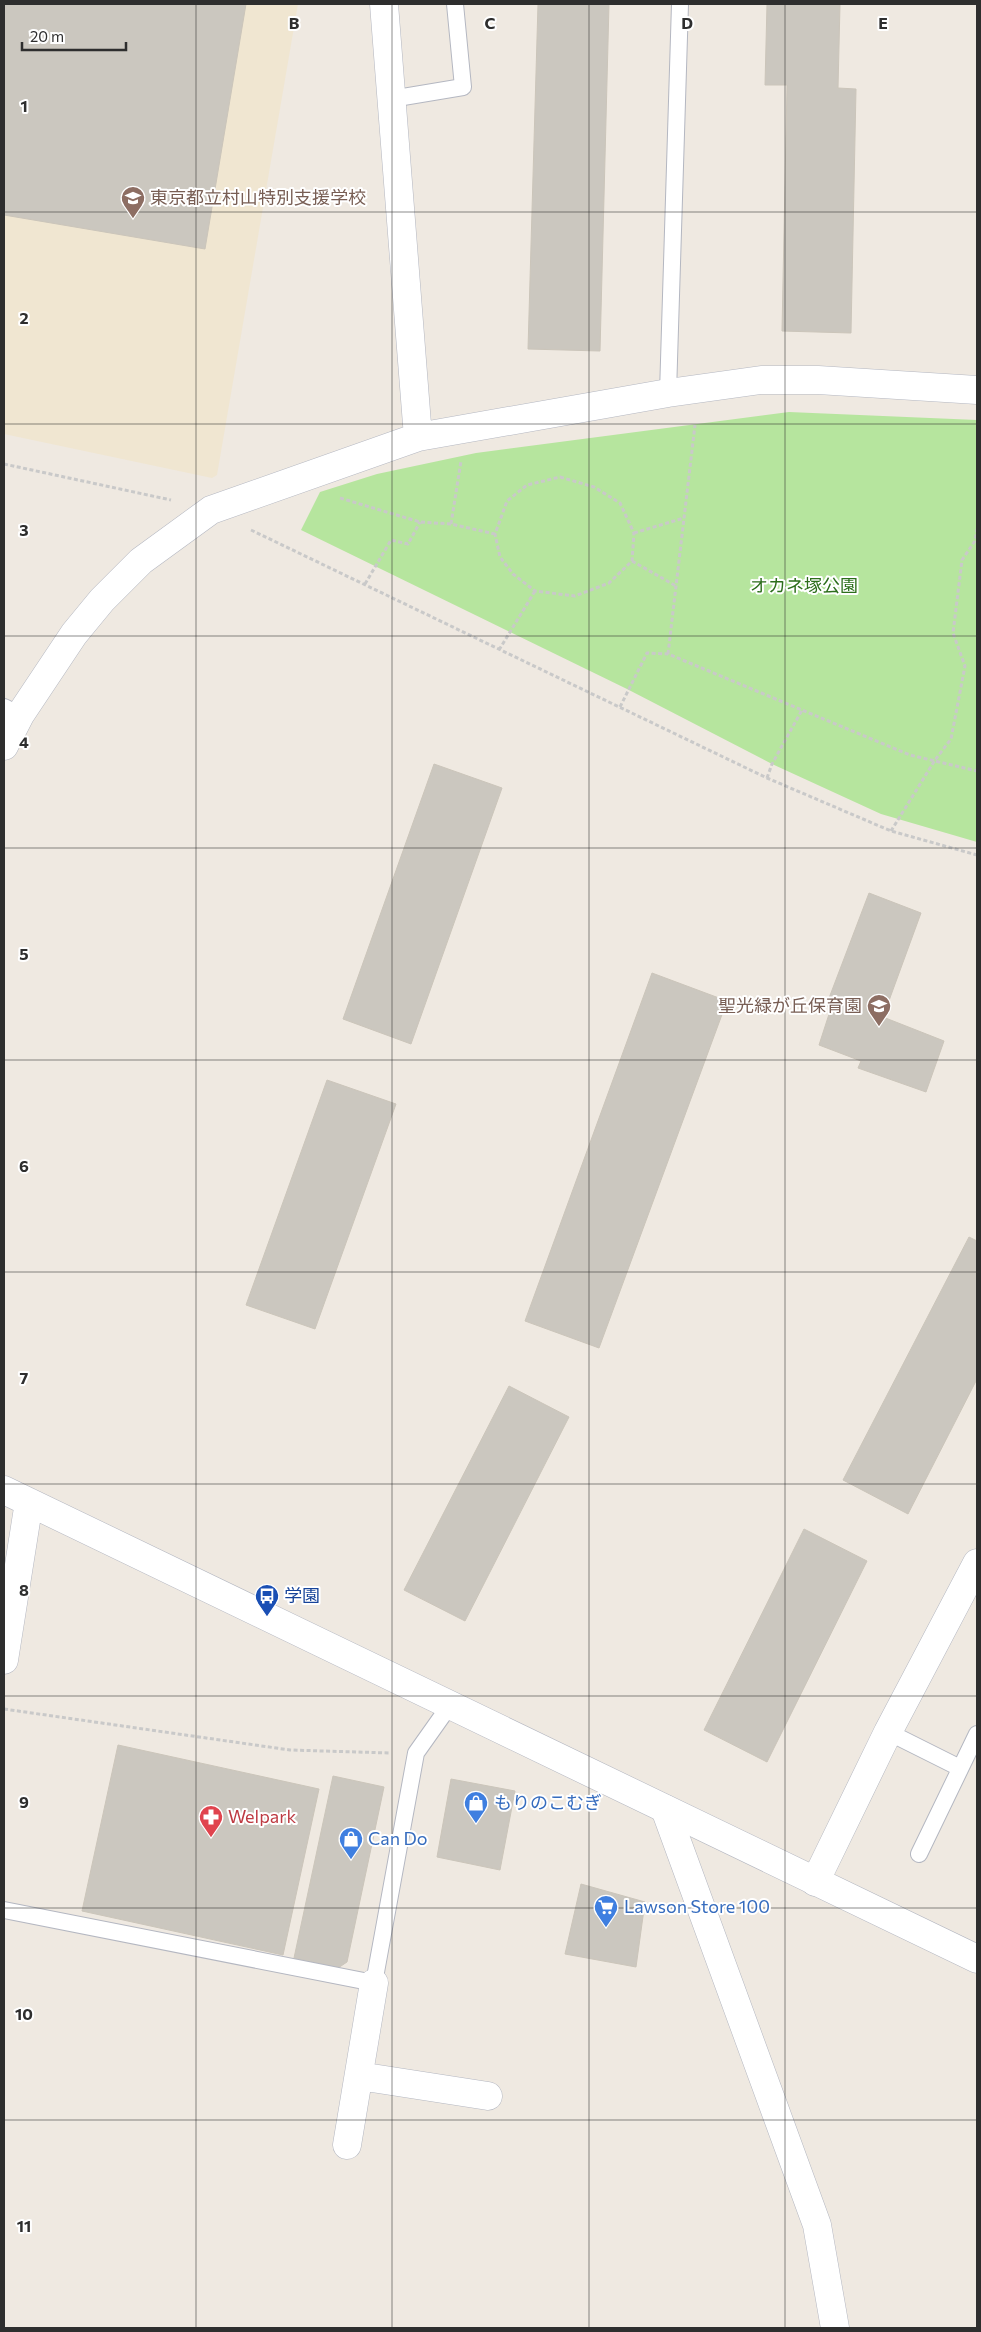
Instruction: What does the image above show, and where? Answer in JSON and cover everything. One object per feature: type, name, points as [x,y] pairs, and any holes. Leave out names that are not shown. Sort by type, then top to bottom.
[{"type":"street","points":[[384,4],[418,437]]},
{"type":"street","points":[[4,746],[12,711],[102,600],[141,561],[211,510],[418,437],[668,393],[761,380],[818,380],[977,390]]},
{"type":"street","points":[[4,1490],[977,1959]]},
{"type":"street","points":[[4,1660],[29,1502]]},
{"type":"street","points":[[815,1882],[888,1732],[977,1564]]},
{"type":"street","points":[[665,1809],[817,2225],[835,2328]]},
{"type":"street","points":[[347,2145],[374,1983]]},
{"type":"street","points":[[359,2076],[488,2096]]},
{"type":"lane","points":[[391,99],[463,87],[455,4]]},
{"type":"lane","points":[[668,393],[680,4]]},
{"type":"lane","points":[[4,1910],[374,1983],[416,1754],[450,1705]]},
{"type":"lane","points":[[888,1732],[960,1768]]},
{"type":"lane","points":[[919,1854],[977,1734]]},
{"type":"path","points":[[668,654],[695,424]]},
{"type":"path","points":[[451,524],[462,456]]},
{"type":"path","points":[[4,464],[211,510],[767,778],[891,831],[977,855]]},
{"type":"path","points":[[560,477],[594,487],[620,503],[634,533],[632,561],[608,583],[575,596],[535,591],[513,574],[500,557],[495,534],[507,501],[527,485],[560,477]]},
{"type":"path","points":[[338,498],[420,522],[451,524],[495,534]]},
{"type":"path","points":[[634,533],[684,518]]},
{"type":"path","points":[[366,584],[391,540],[408,544],[420,522]]},
{"type":"path","points":[[891,831],[935,760],[951,739],[965,666],[953,633],[962,560],[975,541],[977,529]]},
{"type":"path","points":[[632,561],[676,586]]},
{"type":"path","points":[[499,650],[535,591]]},
{"type":"path","points":[[620,707],[647,653],[668,654],[910,754],[977,771]]},
{"type":"path","points":[[767,778],[772,764],[803,710]]},
{"type":"path","points":[[4,1709],[290,1750],[416,1754]]},
{"type":"shaded area","name":"東京都立村山特別支援学校","points":[[4,4],[298,4],[217,475],[212,478],[4,434]]},
{"type":"green space","name":"オカネ塚公園","points":[[789,412],[977,420],[977,842],[881,814],[772,764],[627,689],[301,530],[320,492],[377,474],[476,453]]},
{"type":"building","points":[[4,4],[246,4],[205,249],[4,215]]},
{"type":"building","points":[[538,4],[609,4],[600,351],[528,349]]},
{"type":"building","points":[[767,4],[840,4],[838,88],[856,89],[851,333],[782,331],[787,85],[765,85]]},
{"type":"building","points":[[434,764],[502,788],[411,1044],[343,1019]]},
{"type":"building","points":[[869,893],[921,913],[883,1017],[944,1041],[926,1092],[858,1068],[861,1061],[819,1045],[831,1008],[826,1006]]},
{"type":"building","points":[[652,973],[727,1001],[599,1348],[525,1321]]},
{"type":"building","points":[[327,1080],[396,1104],[315,1329],[246,1305]]},
{"type":"building","points":[[969,1237],[977,1241],[977,1379],[908,1514],[843,1480]]},
{"type":"building","points":[[509,1386],[569,1417],[465,1621],[404,1590]]},
{"type":"building","points":[[804,1529],[867,1561],[767,1762],[704,1730]]},
{"type":"building","points":[[118,1745],[319,1789],[283,1955],[82,1911]]},
{"type":"building","points":[[333,1776],[384,1787],[347,1962],[338,1968],[294,1958]]},
{"type":"building","name":"もりのこむぎ","points":[[451,1779],[515,1791],[500,1870],[437,1857]]},
{"type":"building","name":"Lawson Store 100","points":[[581,1884],[645,1902],[636,1967],[565,1954]]},
{"type":"place","name":"東京都立村山特別支援学校","points":[[133,219]]},
{"type":"place","name":"聖光緑が丘保育園","points":[[879,1027]]},
{"type":"place","name":"学園","points":[[267,1617]]},
{"type":"place","name":"もりのこむぎ","points":[[476,1824]]},
{"type":"place","name":"Welpark","points":[[211,1838]]},
{"type":"place","name":"Can Do","points":[[351,1860]]},
{"type":"place","name":"Lawson Store 100","points":[[606,1928]]}]
